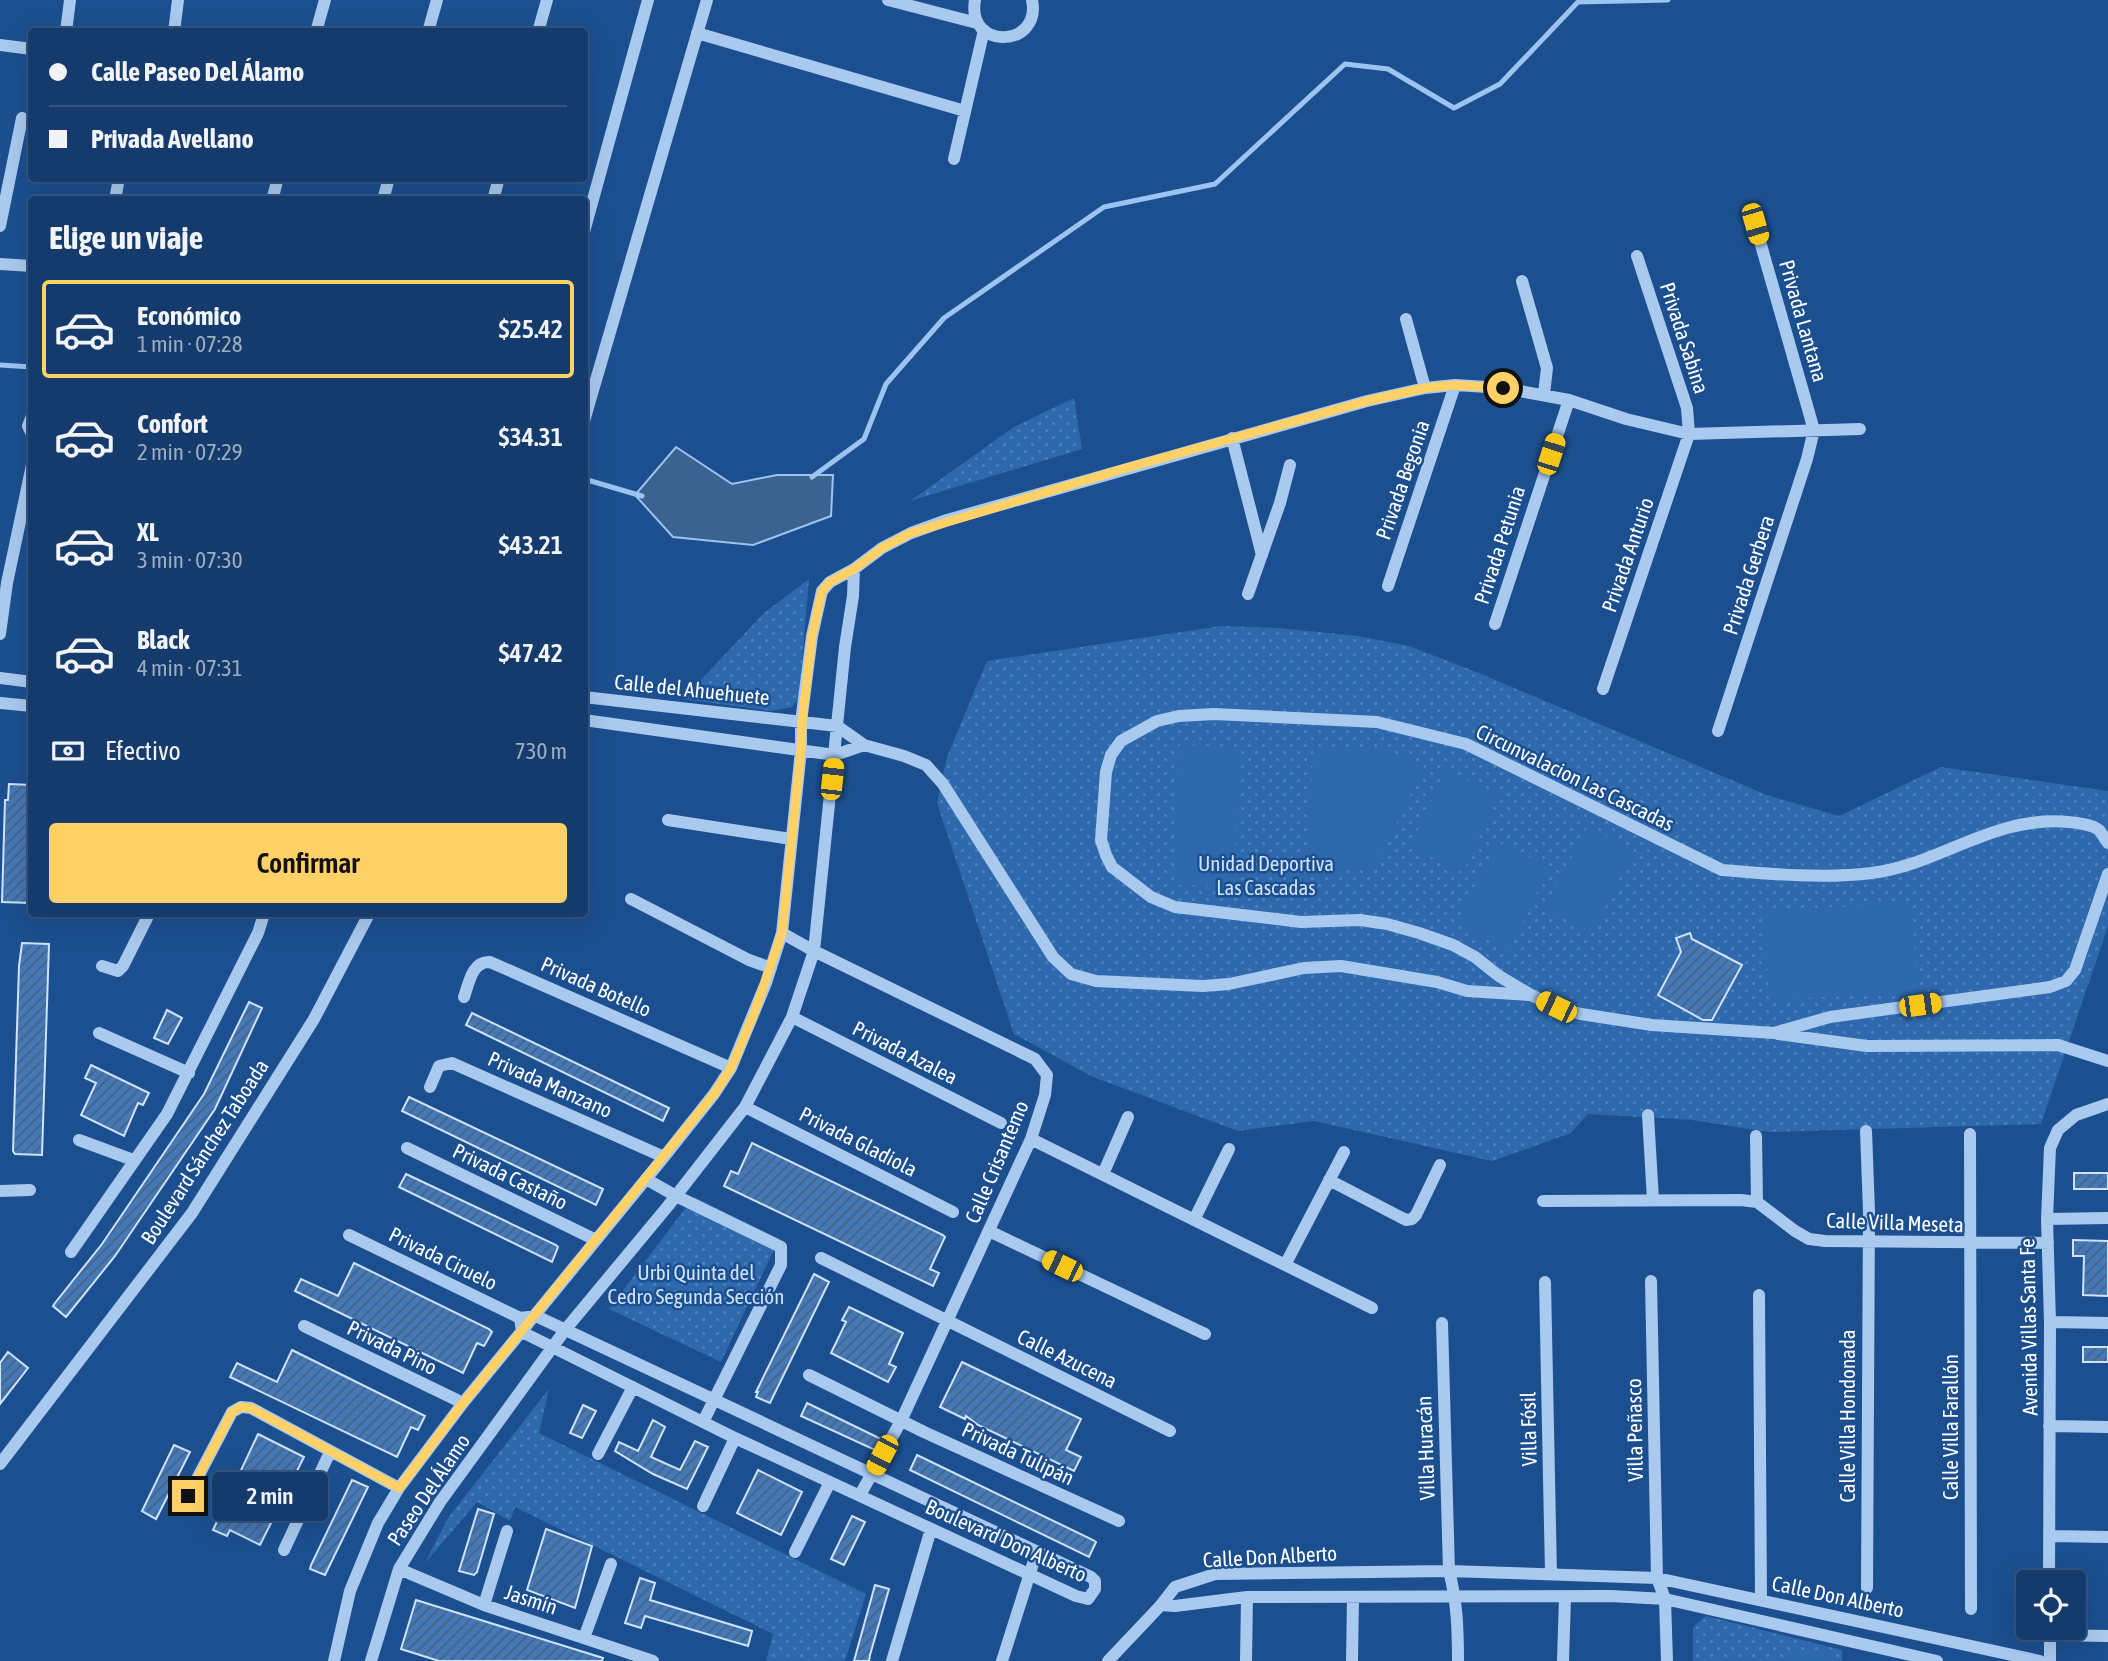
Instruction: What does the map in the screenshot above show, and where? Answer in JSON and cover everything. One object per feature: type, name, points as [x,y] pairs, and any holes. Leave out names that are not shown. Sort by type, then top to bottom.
[{"type":"street","points":[[66,28],[69,0]]},
{"type":"street","points":[[174,28],[178,0]]},
{"type":"street","points":[[318,28],[325,0]]},
{"type":"street","points":[[429,28],[437,0]]},
{"type":"street","points":[[539,28],[547,0]]},
{"type":"street","points":[[588,218],[648,0]]},
{"type":"street","points":[[588,407],[707,0]]},
{"type":"street","points":[[888,0],[981,26]]},
{"type":"street","points":[[975,0],[974,13],[981,26],[993,36],[1003,38],[1022,31],[1033,14],[1032,0]]},
{"type":"street","points":[[954,159],[981,26]]},
{"type":"street","points":[[697,33],[965,111]]},
{"type":"street","points":[[0,45],[28,48]]},
{"type":"street","points":[[0,226],[22,118]]},
{"type":"street","name":"Privada Lantana","points":[[1755,224],[1814,430]]},
{"type":"street","name":"Privada Sabina","points":[[1637,256],[1687,408],[1689,434]]},
{"type":"street","points":[[0,264],[28,266]]},
{"type":"street","points":[[1522,281],[1547,369],[1544,394]]},
{"type":"street","points":[[1406,319],[1425,388]]},
{"type":"street","name":"Paseo Del Álamo","points":[[337,1660],[350,1591],[378,1523],[399,1488],[463,1403],[714,1094],[731,1068],[782,933],[812,636],[822,591],[830,582],[854,569],[882,548],[911,533],[960,516],[1232,438],[1425,388],[1455,385],[1544,394],[1626,419],[1689,434],[1860,429]]},
{"type":"street","name":"Privada Begonia","points":[[1388,586],[1455,385]]},
{"type":"street","name":"Privada Petunia","points":[[1495,624],[1569,400]]},
{"type":"street","name":"Privada Gerbera","points":[[1718,731],[1807,459],[1814,430]]},
{"type":"street","name":"Privada Anturio","points":[[1603,689],[1689,434]]},
{"type":"street","points":[[1232,438],[1262,555]]},
{"type":"street","points":[[1248,594],[1280,503],[1290,465]]},
{"type":"street","points":[[0,634],[7,583],[28,484]]},
{"type":"street","name":"Paseo Del Álamo","points":[[371,1661],[399,1569],[440,1503],[551,1348],[745,1107],[792,1017],[814,951],[854,569]]},
{"type":"street","points":[[0,678],[28,682]]},
{"type":"street","name":"Calle del Ahuehuete","points":[[588,697],[837,726]]},
{"type":"street","points":[[0,703],[28,706]]},
{"type":"street","name":"Circunvalacion Las Cascadas","points":[[2108,843],[2099,830],[2083,824],[2057,821],[2028,823],[1992,831],[1907,865],[1875,873],[1852,875],[1722,870],[1466,744],[1377,722],[1214,714],[1179,716],[1157,721],[1121,741],[1111,755],[1106,772],[1101,839],[1112,867],[1151,897],[1175,907],[1301,922],[1360,920],[1387,924],[1454,945],[1499,976],[1556,1007],[1581,1014],[1652,1025],[1774,1033],[1830,1017],[2050,987],[2066,981],[2075,970],[2108,874]]},
{"type":"street","name":"Calle del Ahuehuete","points":[[588,721],[835,755]]},
{"type":"street","points":[[837,726],[864,745],[926,765],[943,784],[1054,957],[1071,974],[1096,981],[1203,986],[1229,984],[1304,968],[1341,966],[1437,982],[1467,990],[1531,995]]},
{"type":"street","points":[[835,755],[864,745]]},
{"type":"street","points":[[668,820],[791,839]]},
{"type":"street","points":[[631,899],[749,960],[771,968]]},
{"type":"street","points":[[102,966],[118,971],[123,966],[148,917]]},
{"type":"street","points":[[71,1252],[167,1114],[258,933],[263,917]]},
{"type":"street","name":"Boulevard Sánchez Taboada","points":[[0,1464],[192,1213],[314,1019],[367,917]]},
{"type":"street","name":"Calle Crisantemo","points":[[782,933],[1035,1059],[1046,1075],[1045,1095],[1031,1139],[901,1421],[860,1495]]},
{"type":"street","name":"Privada Botello","points":[[464,998],[477,965],[483,961],[490,962],[731,1068]]},
{"type":"street","name":"Privada Azalea","points":[[792,1017],[1000,1123]]},
{"type":"street","points":[[99,1033],[189,1073]]},
{"type":"street","points":[[1774,1033],[1867,1046],[2059,1045],[2108,1061]]},
{"type":"street","name":"Privada Manzano","points":[[430,1087],[439,1066],[452,1063],[664,1157]]},
{"type":"street","name":"Avenida Villas Santa Fe","points":[[2049,1570],[2050,1322],[2047,1219],[2050,1148],[2058,1130],[2076,1115],[2108,1104]]},
{"type":"street","name":"Privada Gladiola","points":[[745,1107],[953,1212]]},
{"type":"street","points":[[1648,1115],[1653,1200]]},
{"type":"street","points":[[1103,1174],[1128,1117]]},
{"type":"street","name":"Calle Villa Hondonada","points":[[1866,1130],[1867,1588]]},
{"type":"street","name":"Calle Villa Farallón","points":[[1970,1135],[1971,1609]]},
{"type":"street","points":[[1544,1201],[1757,1202],[1756,1136]]},
{"type":"street","points":[[1031,1139],[1373,1308]]},
{"type":"street","points":[[79,1140],[133,1160]]},
{"type":"street","name":"Privada Castaño","points":[[407,1147],[596,1240]]},
{"type":"street","points":[[1194,1220],[1229,1149]]},
{"type":"street","points":[[1285,1265],[1344,1152]]},
{"type":"street","points":[[1329,1180],[1406,1220],[1412,1219],[1440,1165]]},
{"type":"street","points":[[646,1179],[781,1247],[781,1265],[703,1422]]},
{"type":"street","points":[[0,1191],[30,1190]]},
{"type":"street","name":"Calle Villa Meseta","points":[[1757,1202],[1778,1220],[1809,1239],[1868,1243],[2048,1243]]},
{"type":"street","points":[[2047,1219],[2108,1218]]},
{"type":"street","points":[[989,1231],[1205,1334]]},
{"type":"street","name":"Privada Ciruelo","points":[[349,1235],[520,1318]]},
{"type":"street","name":"Calle Azucena","points":[[821,1258],[1170,1430]]},
{"type":"street","name":"Villa Fósil","points":[[1545,1282],[1551,1574]]},
{"type":"street","name":"Villa Peñasco","points":[[1651,1282],[1657,1578],[1665,1599],[1667,1661]]},
{"type":"street","points":[[1759,1295],[1762,1600]]},
{"type":"street","points":[[522,1332],[520,1318],[536,1315]]},
{"type":"street","name":"Boulevard Don Alberto","points":[[522,1332],[735,1438],[1082,1598],[1088,1599],[1095,1588],[1095,1581],[1091,1577],[1037,1550],[536,1315]]},
{"type":"street","points":[[2050,1322],[2108,1323]]},
{"type":"street","name":"Villa Huracán","points":[[1442,1323],[1449,1571],[1456,1598],[1458,1661]]},
{"type":"street","name":"Privada Pino","points":[[304,1326],[463,1403]]},
{"type":"street","name":"Privada Tulipán","points":[[809,1375],[901,1421],[1119,1521]]},
{"type":"street","points":[[598,1454],[633,1387]]},
{"type":"street","points":[[188,1496],[232,1412],[241,1407],[251,1408],[399,1488]]},
{"type":"street","points":[[2049,1426],[2108,1427]]},
{"type":"street","points":[[703,1506],[735,1438]]},
{"type":"street","points":[[284,1550],[330,1452]]},
{"type":"street","points":[[795,1552],[830,1482]]},
{"type":"street","points":[[892,1661],[931,1529]]},
{"type":"street","points":[[484,1605],[507,1531]]},
{"type":"street","points":[[2049,1536],[2108,1537]]},
{"type":"street","points":[[1002,1661],[1037,1550]]},
{"type":"street","points":[[584,1638],[611,1564]]},
{"type":"street","name":"Jasmín","points":[[399,1569],[484,1605],[653,1661]]},
{"type":"street","name":"Calle Don Alberto","points":[[1161,1605],[1175,1587],[1215,1574],[1449,1571],[1657,1578],[2040,1661]]},
{"type":"street","name":"Calle Don Alberto","points":[[1161,1605],[1175,1606],[1247,1597],[1611,1596],[1665,1599],[1888,1655],[1937,1661]]},
{"type":"street","points":[[1246,1661],[1247,1597]]},
{"type":"street","points":[[1352,1661],[1353,1597]]},
{"type":"street","points":[[1563,1661],[1565,1597]]},
{"type":"street","points":[[1108,1661],[1161,1605]]},
{"type":"street","points":[[2086,1634],[2108,1636]]},
{"type":"street","points":[[2050,1640],[2050,1661]]},
{"type":"green space","points":[[1074,398],[1082,449],[910,501],[1014,427]]},
{"type":"green space","points":[[809,579],[799,698],[792,707],[771,711],[683,699],[764,613]]},
{"type":"green space","name":"Unidad Deportiva Las Cascadas","points":[[1221,626],[1280,628],[1358,636],[1409,646],[1767,795],[1839,816],[1941,767],[2108,791],[2108,926],[2041,1124],[1769,1132],[1692,1120],[1588,1114],[1571,1133],[1492,1161],[1314,1121],[1238,1131],[1093,1077],[1014,1034],[937,803],[947,757],[987,661]]},
{"type":"green space","points":[[1179,745],[1238,747],[1235,887],[1176,885]]},
{"type":"green space","points":[[1313,746],[1391,752],[1425,764],[1375,869],[1309,864]]},
{"type":"green space","points":[[1445,770],[1499,795],[1463,872],[1410,847]]},
{"type":"green space","points":[[1588,826],[1634,850],[1592,932],[1545,908]]},
{"type":"green space","points":[[1497,842],[1549,867],[1509,950],[1456,924]]},
{"type":"green space","points":[[1912,903],[1917,992],[1769,1000],[1764,911]]},
{"type":"green space","name":"Urbi Quinta del Cedro Segunda Sección","points":[[694,1197],[779,1239],[721,1362],[609,1309]]},
{"type":"green space","points":[[549,1389],[539,1433],[866,1594],[845,1661],[766,1661],[773,1634],[515,1507],[510,1521],[477,1502],[425,1563],[448,1518]]},
{"type":"green space","points":[[1706,1616],[1842,1650],[1842,1661],[1693,1661],[1693,1627]]},
{"type":"green space","points":[[1793,1651],[1836,1651],[1835,1661],[1793,1661]]},
{"type":"shaded area","points":[[676,447],[732,484],[777,475],[833,475],[831,516],[753,545],[673,537],[635,495]]},
{"type":"building","points":[[9,784],[28,785],[28,903],[2,902],[5,800],[8,800]]},
{"type":"building","points":[[1690,933],[1692,939],[1742,965],[1712,1020],[1703,1020],[1658,995],[1681,952],[1676,938]]},
{"type":"building","points":[[22,943],[49,944],[42,1155],[15,1154],[13,1151]]},
{"type":"building","points":[[249,1002],[262,1008],[215,1109],[115,1256],[66,1317],[53,1306],[102,1244],[204,1094]]},
{"type":"building","points":[[167,1010],[182,1018],[168,1044],[154,1038]]},
{"type":"building","points":[[472,1013],[669,1108],[663,1121],[466,1025]]},
{"type":"building","points":[[91,1065],[149,1093],[143,1105],[138,1103],[124,1136],[81,1115],[96,1083],[85,1078]]},
{"type":"building","points":[[409,1097],[603,1189],[596,1205],[402,1111]]},
{"type":"building","points":[[752,1143],[943,1235],[945,1237],[930,1269],[939,1273],[933,1286],[724,1186],[731,1171],[738,1174]]},
{"type":"building","points":[[2074,1173],[2108,1173],[2108,1189],[2074,1189]]},
{"type":"building","points":[[406,1174],[556,1245],[558,1247],[552,1262],[399,1187]]},
{"type":"building","points":[[2073,1240],[2108,1241],[2108,1296],[2083,1295],[2084,1256],[2073,1256]]},
{"type":"building","points":[[354,1263],[492,1332],[484,1346],[477,1343],[463,1373],[295,1291],[301,1279],[338,1296]]},
{"type":"building","points":[[814,1274],[829,1282],[770,1403],[756,1397],[756,1392]]},
{"type":"building","points":[[849,1307],[903,1333],[889,1364],[896,1367],[888,1382],[831,1353],[846,1322],[842,1320]]},
{"type":"building","points":[[2083,1347],[2108,1347],[2108,1362],[2083,1362]]},
{"type":"building","points":[[292,1350],[425,1416],[418,1430],[411,1427],[397,1457],[230,1377],[237,1363],[277,1382]]},
{"type":"building","points":[[8,1352],[28,1368],[0,1404],[0,1363]]},
{"type":"building","points":[[962,1362],[1081,1419],[1066,1450],[1081,1457],[1074,1471],[978,1425],[966,1416],[965,1419],[940,1407]]},
{"type":"building","points":[[807,1403],[881,1439],[875,1450],[801,1416]]},
{"type":"building","points":[[583,1405],[596,1411],[582,1438],[570,1433]]},
{"type":"building","points":[[653,1420],[665,1427],[651,1457],[680,1470],[695,1441],[708,1447],[687,1489],[653,1474],[615,1451],[619,1442],[638,1451]]},
{"type":"building","points":[[258,1434],[304,1457],[260,1545],[230,1530],[227,1536],[213,1530]]},
{"type":"building","points":[[174,1445],[190,1452],[156,1519],[142,1511]]},
{"type":"building","points":[[917,1455],[1093,1540],[1096,1542],[1089,1557],[910,1470]]},
{"type":"building","points":[[758,1470],[802,1492],[781,1535],[737,1513]]},
{"type":"building","points":[[352,1480],[368,1487],[325,1575],[310,1569],[311,1565]]},
{"type":"building","points":[[478,1509],[494,1514],[474,1575],[459,1571]]},
{"type":"building","points":[[852,1516],[865,1522],[844,1565],[831,1559]]},
{"type":"building","points":[[546,1529],[592,1546],[575,1608],[527,1590]]},
{"type":"building","points":[[640,1578],[655,1583],[650,1600],[752,1631],[748,1646],[645,1616],[641,1628],[625,1623]]},
{"type":"building","points":[[875,1585],[889,1589],[869,1661],[854,1661]]},
{"type":"building","points":[[416,1600],[603,1658],[602,1661],[439,1661],[401,1649]]},
{"type":"waterway","points":[[812,477],[864,439],[886,384],[944,318],[1104,207],[1215,184],[1345,64],[1388,69],[1454,108],[1500,84],[1578,2],[1668,0]]},
{"type":"waterway","points":[[0,365],[28,367]]},
{"type":"waterway","points":[[588,480],[642,496]]},
{"type":"route","points":[[188,1496],[232,1412],[241,1407],[251,1408],[399,1488],[463,1403],[714,1094],[731,1068],[766,983],[782,933],[812,636],[822,591],[830,582],[854,569],[882,548],[911,533],[1126,468],[1367,401],[1425,388],[1455,385],[1503,388]]}]
